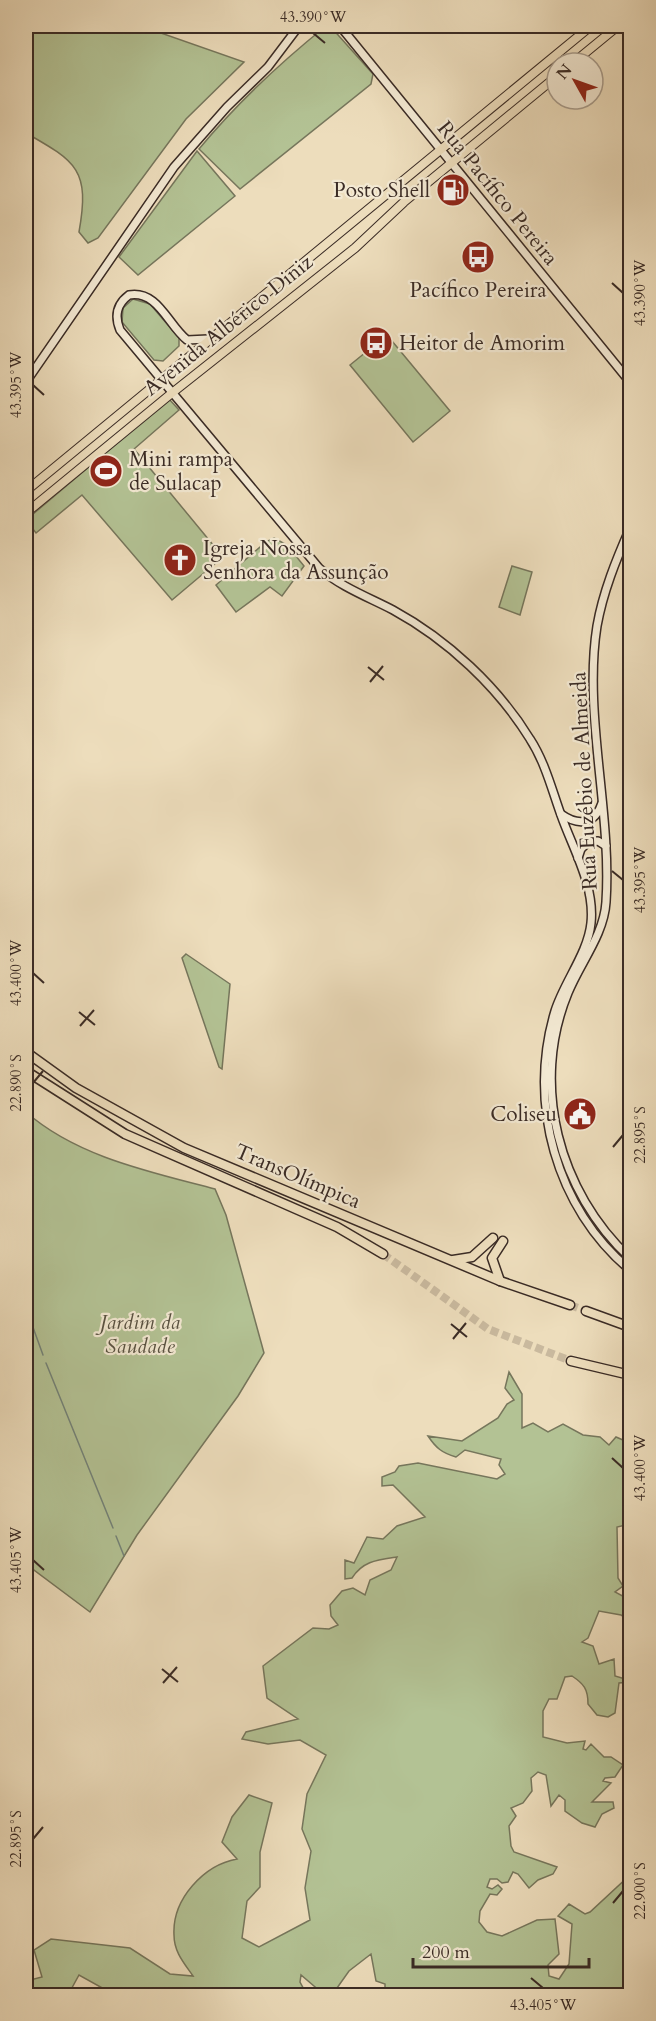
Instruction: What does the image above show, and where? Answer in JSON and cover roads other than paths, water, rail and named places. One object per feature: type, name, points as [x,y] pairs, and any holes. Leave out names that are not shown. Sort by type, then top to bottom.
[{"type":"highway","points":[[26,1047],[29,1054]]},
{"type":"highway","name":"TransOlímpica","points":[[29,1054],[86,1094],[184,1148],[500,1281],[570,1305]]},
{"type":"highway","name":"TransOlímpica","points":[[26,1071],[125,1134],[337,1227],[383,1254]]},
{"type":"highway","points":[[452,1261],[472,1257],[498,1239],[492,1258],[500,1281]]},
{"type":"highway","points":[[586,1311],[630,1327]]},
{"type":"highway","points":[[571,1361],[630,1375]]},
{"type":"main road","points":[[26,382],[174,167],[227,107],[268,68],[299,26]]},
{"type":"main road","name":"Rua Pacífico Pereira","points":[[340,26],[630,382]]},
{"type":"main road","name":"Avenida Albérico Diniz","points":[[26,491],[591,26]]},
{"type":"main road","points":[[588,51],[618,26]]},
{"type":"main road","name":"Avenida Albérico Diniz","points":[[26,513],[172,393],[355,248],[451,162],[545,86]]},
{"type":"main road","points":[[208,339],[187,340],[153,301],[144,295],[129,295],[118,308],[116,321],[120,330],[319,568],[337,582],[413,622],[451,650],[490,687],[516,717],[532,742],[578,860],[590,898],[591,925],[555,1011],[547,1047],[543,1098],[555,1154],[568,1188],[597,1233],[630,1270]]},
{"type":"main road","name":"Rua Euzébio de Almeida","points":[[630,528],[606,589],[597,627],[594,677],[606,846],[604,917],[562,1012],[553,1062],[552,1093],[561,1147],[571,1176],[603,1230],[630,1258]]},
{"type":"main road","points":[[561,814],[573,822],[590,821],[599,811],[603,799]]},
{"type":"main road","points":[[578,860],[581,849],[588,842],[598,841],[606,846]]},
{"type":"waterway","points":[[26,1308],[43,1355]]},
{"type":"waterway","points":[[46,1363],[113,1528]]},
{"type":"waterway","points":[[116,1536],[124,1556]]},
{"type":"tunnel","points":[[383,1254],[488,1329],[571,1361]]},
{"type":"tunnel","points":[[570,1305],[586,1311]]},
{"type":"place","name":"Posto Shell","points":[[453,190]]},
{"type":"place","name":"Pacífico Pereira","points":[[478,257]]},
{"type":"place","name":"Heitor de Amorim","points":[[376,343]]},
{"type":"place","name":"Mini rampa de Sulacap","points":[[106,471]]},
{"type":"place","name":"Igreja Nossa Senhora da Assunção","points":[[180,560]]},
{"type":"place","name":"Coliseu","points":[[580,1114]]},
{"type":"park label","name":"Jardim da Saudade","points":[[140,1334]]}]
